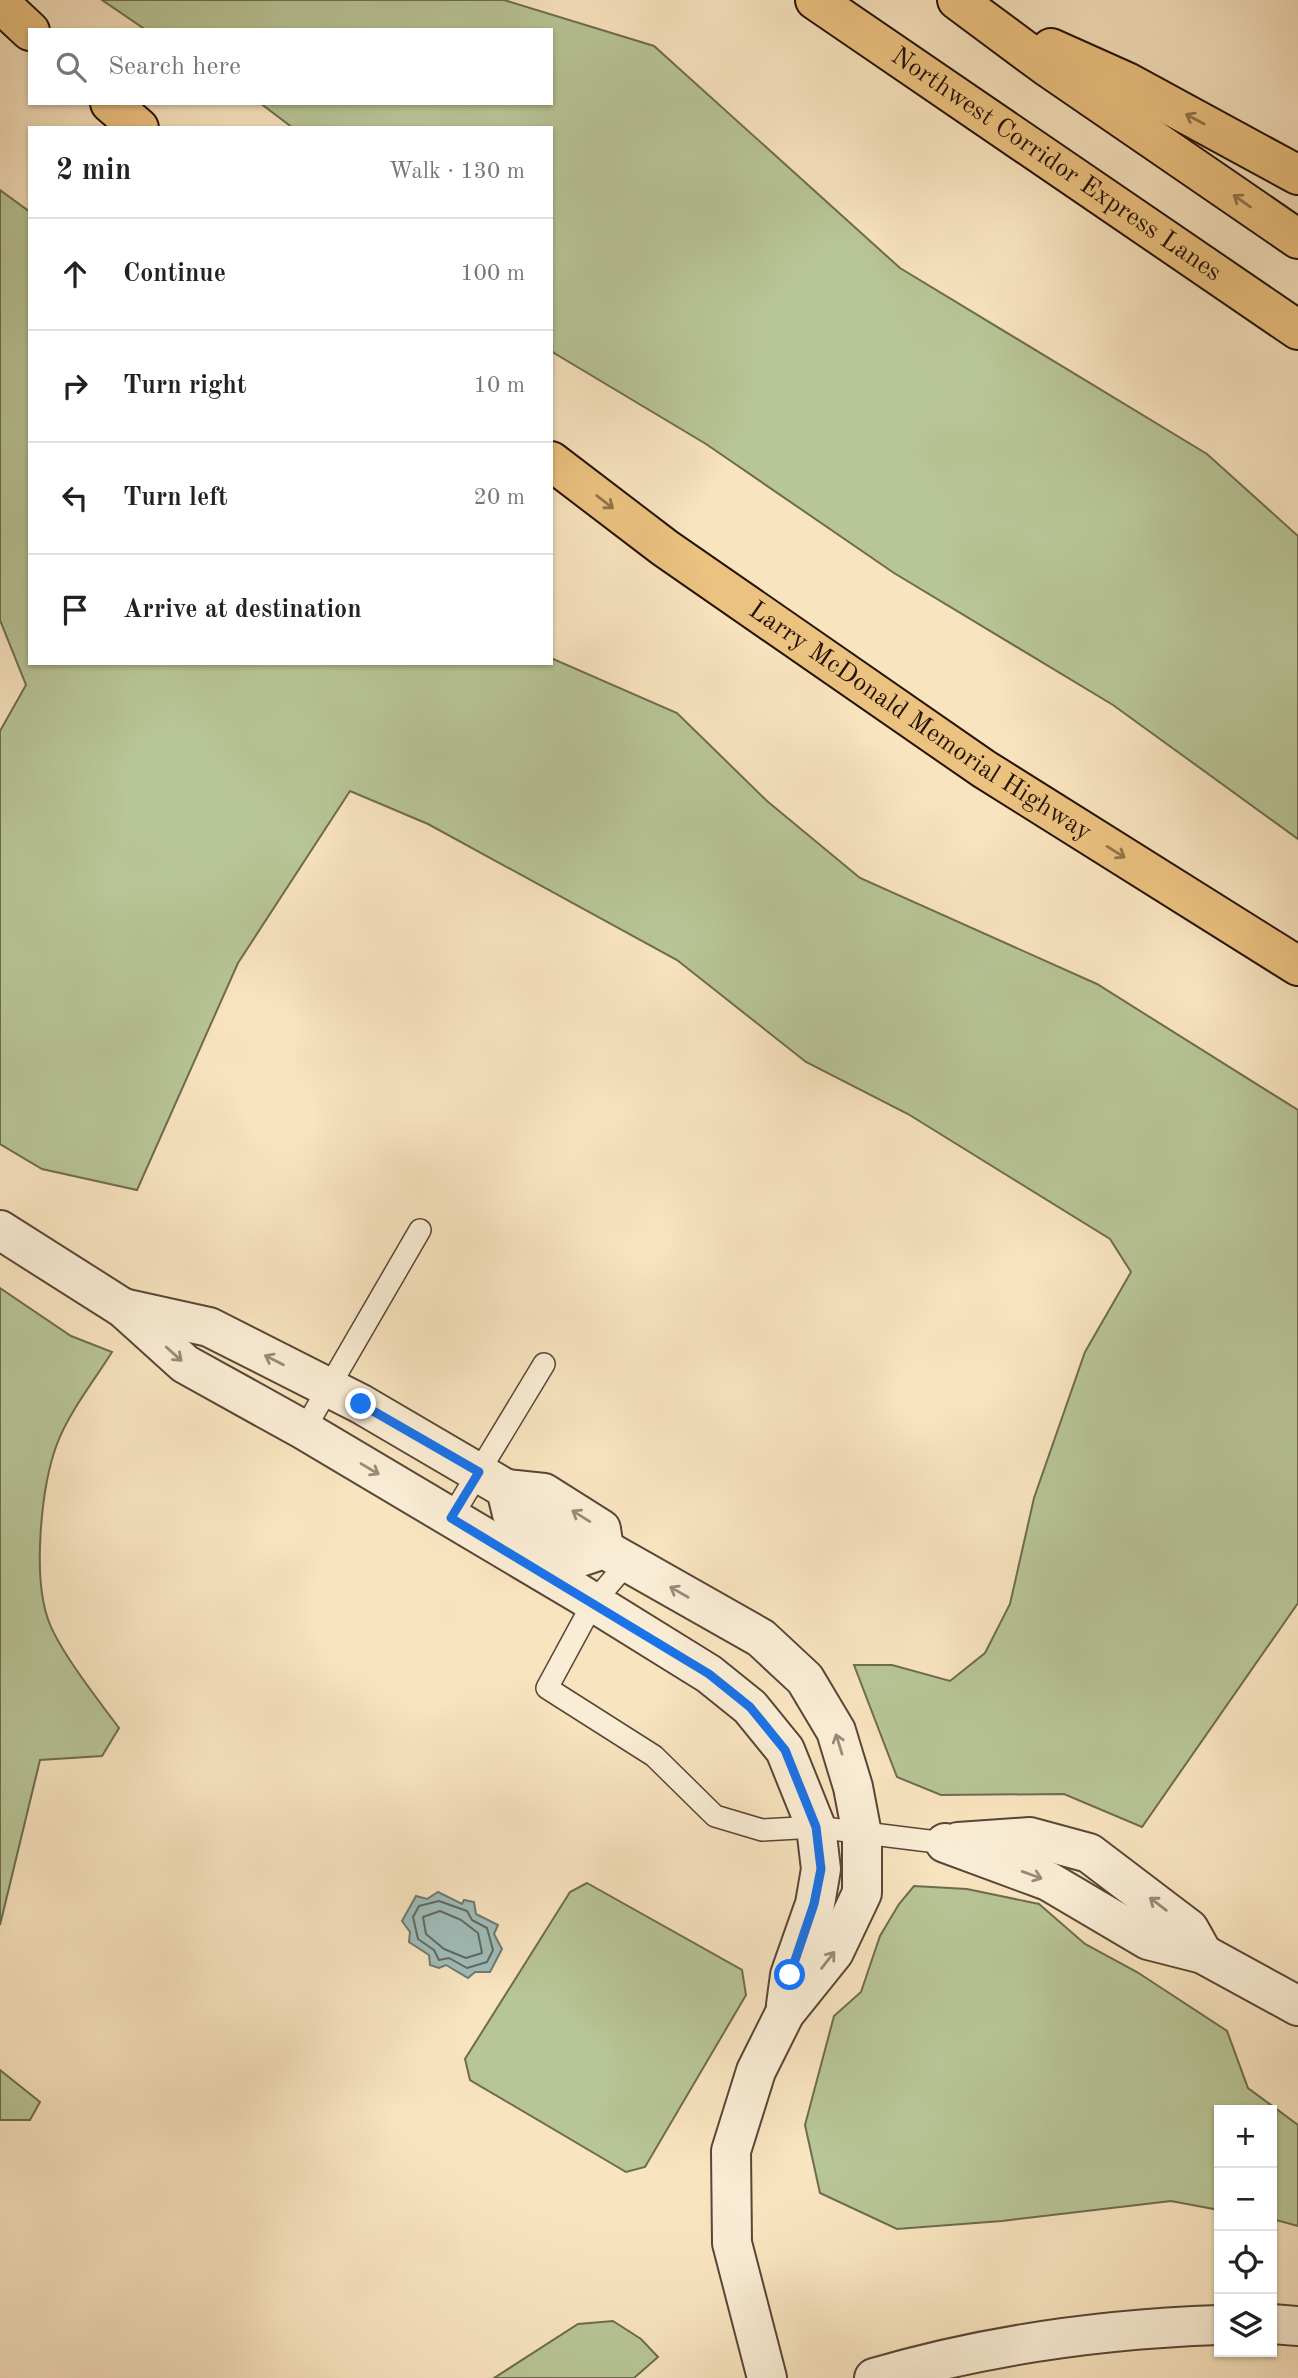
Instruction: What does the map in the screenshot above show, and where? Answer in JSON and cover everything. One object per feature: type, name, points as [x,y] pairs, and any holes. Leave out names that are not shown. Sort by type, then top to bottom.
[{"type":"highway","name":"Northwest Corridor Express Lanes","points":[[814,0],[1298,330]]},
{"type":"highway","points":[[0,3],[28,29]]},
{"type":"highway","points":[[967,8],[1127,82],[1298,175]]},
{"type":"highway","points":[[967,8],[1298,239]]},
{"type":"highway","points":[[112,105],[137,126]]},
{"type":"highway","name":"Larry McDonald Memorial Highway","points":[[553,463],[665,548],[984,769],[1298,966]]},
{"type":"street","points":[[0,1230],[123,1308],[185,1364],[304,1430],[593,1603],[709,1674],[750,1707],[785,1750],[816,1827],[821,1869],[814,1904],[790,1975],[785,2013]]},
{"type":"street","points":[[123,1308],[209,1327],[327,1387],[492,1480],[512,1514],[580,1557],[616,1556],[761,1638],[805,1679],[835,1731],[853,1787],[862,1834],[862,1893],[834,1952],[785,2013],[756,2071],[731,2151],[732,2243],[767,2378]]},
{"type":"street","points":[[945,1843],[1048,1881],[1148,1940],[1203,1954],[1298,2006]]},
{"type":"street","points":[[1277,2324],[1298,2326]]},
{"type":"street","points":[[874,2378],[944,2357],[1012,2345],[1172,2327],[1214,2325]]},
{"type":"lane","points":[[304,1430],[420,1230]]},
{"type":"lane","points":[[451,1518],[492,1480],[544,1364]]},
{"type":"lane","points":[[616,1556],[547,1688],[654,1756],[715,1816],[762,1830],[816,1827],[945,1843]]},
{"type":"green space","points":[[102,0],[504,0],[654,46],[900,268],[1207,454],[1298,536],[1298,839],[1113,705],[894,573],[706,444],[554,353],[553,126],[290,126],[263,105],[553,105],[553,28],[143,28]]},
{"type":"green space","points":[[0,190],[28,211],[28,665],[553,665],[553,659],[677,713],[767,801],[860,878],[1097,984],[1298,1110],[1298,1603],[1142,1827],[1064,1794],[941,1795],[897,1777],[854,1665],[892,1665],[950,1681],[985,1653],[1010,1604],[1034,1498],[1085,1352],[1131,1272],[1110,1239],[908,1114],[806,1062],[677,960],[428,824],[350,791],[238,963],[137,1190],[42,1169],[0,1144],[0,731],[26,685],[0,620]]},
{"type":"green space","points":[[0,1288],[71,1336],[112,1352],[75,1408],[57,1444],[43,1508],[40,1558],[41,1582],[49,1622],[62,1648],[119,1728],[102,1756],[40,1760],[0,1925]]},
{"type":"green space","points":[[587,1883],[742,1970],[746,1995],[645,2167],[626,2172],[470,2080],[465,2059],[570,1892]]},
{"type":"green space","points":[[914,1886],[967,1889],[1039,1904],[1085,1944],[1137,1972],[1227,2031],[1248,2088],[1271,2105],[1214,2105],[1214,2209],[1171,2201],[1002,2221],[897,2229],[820,2193],[805,2125],[834,2016],[861,1992],[880,1936],[899,1904]]},
{"type":"green space","points":[[0,2070],[40,2102],[30,2120],[0,2120]]},
{"type":"green space","points":[[1277,2109],[1298,2125],[1298,2226],[1277,2220]]},
{"type":"green space","points":[[613,2321],[641,2339],[658,2357],[634,2378],[494,2378],[578,2324]]},
{"type":"water","points":[[438,1892],[462,1904],[464,1900],[474,1902],[476,1914],[498,1925],[494,1934],[502,1949],[490,1972],[475,1972],[468,1978],[446,1965],[439,1968],[430,1965],[429,1955],[409,1942],[410,1932],[402,1921],[416,1896],[427,1899]]},
{"type":"route","points":[[361,1404],[479,1472],[451,1518],[709,1674],[750,1707],[785,1750],[816,1827],[821,1869],[814,1904],[790,1975]]}]
